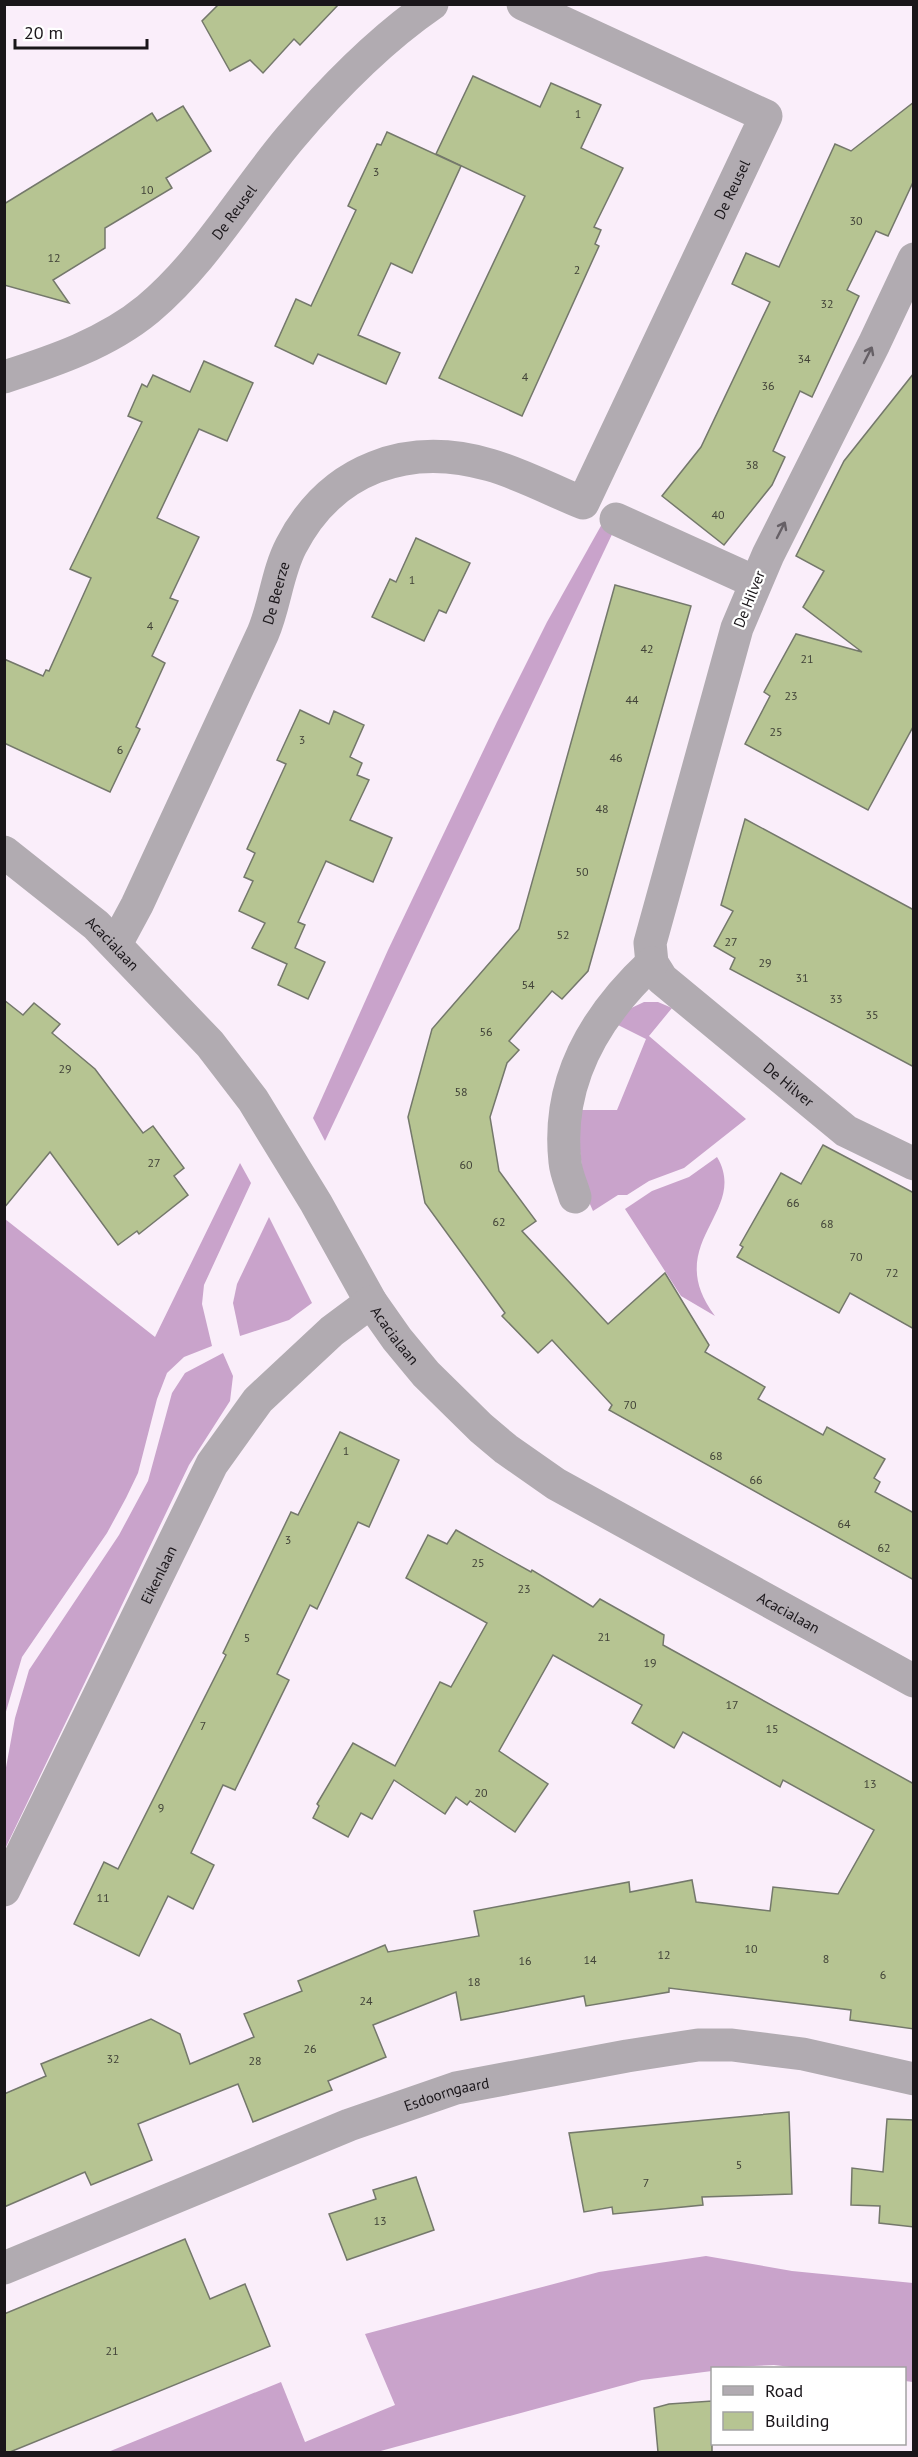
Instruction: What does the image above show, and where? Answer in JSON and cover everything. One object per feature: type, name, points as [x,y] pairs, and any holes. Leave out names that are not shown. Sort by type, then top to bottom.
[{"type":"street","name":"De Reusel","points":[[4,377],[41,365],[104,338],[146,310],[188,272],[290,138],[368,57],[405,23],[432,4]]},
{"type":"street","name":"De Reusel","points":[[523,4],[766,117],[583,504]]},
{"type":"street","name":"De Hilver","points":[[914,259],[755,582],[737,628],[650,943],[652,963],[662,979],[846,1131],[914,1164]]},
{"type":"street","name":"De Beerze","points":[[116,945],[137,905],[265,629],[291,547],[314,510],[336,489],[371,468],[394,459],[422,456],[456,457],[492,465],[583,504]]},
{"type":"street","points":[[616,519],[755,582]]},
{"type":"street","name":"Acacialaan","points":[[4,852],[69,902],[116,945],[210,1044],[253,1100],[316,1203],[371,1302],[426,1374],[481,1428],[506,1449],[556,1484],[914,1681]]},
{"type":"street","points":[[575,1197],[565,1164],[564,1139],[570,1089],[577,1066],[600,1020],[628,985],[652,963]]},
{"type":"street","name":"Eikenlaan","points":[[4,1890],[212,1464],[258,1400],[333,1331],[371,1302]]},
{"type":"street","name":"Esdoorngaard","points":[[4,2268],[349,2125],[456,2088],[698,2045],[732,2045],[802,2054],[914,2079]]},
{"type":"shaded area","points":[[602,524],[615,528],[325,1141],[313,1118],[388,950],[547,622]]},
{"type":"shaded area","points":[[644,1002],[658,1002],[672,1008],[649,1036],[746,1119],[684,1168],[649,1181],[627,1195],[618,1195],[593,1211],[585,1193],[575,1110],[617,1110],[646,1039],[616,1024],[627,1010]]},
{"type":"shaded area","points":[[717,1157],[724,1177],[723,1195],[700,1248],[697,1268],[701,1290],[715,1316],[681,1296],[625,1209],[652,1191],[689,1177]]},
{"type":"shaded area","points":[[240,1163],[251,1183],[204,1285],[202,1304],[212,1346],[184,1357],[167,1373],[157,1399],[138,1473],[107,1533],[22,1657],[5,1715],[5,1219],[155,1337]]},
{"type":"shaded area","points":[[269,1217],[312,1303],[289,1320],[240,1336],[233,1303],[237,1284]]},
{"type":"shaded area","points":[[223,1353],[233,1376],[230,1401],[189,1465],[5,1849],[5,1773],[15,1718],[29,1670],[119,1535],[148,1481],[172,1393],[185,1373]]},
{"type":"shaded area","points":[[706,2256],[792,2271],[913,2283],[913,2382],[906,2381],[906,2367],[774,2365],[711,2367],[711,2371],[642,2380],[377,2452],[108,2452],[281,2382],[305,2442],[395,2405],[365,2334],[599,2272]]},
{"type":"building","points":[[219,4],[339,4],[300,45],[294,39],[263,73],[250,60],[230,71],[202,21]]},
{"type":"building","points":[[473,76],[540,107],[551,83],[601,105],[581,148],[623,168],[594,227],[601,230],[595,244],[599,246],[522,416],[439,378],[525,196],[436,154]]},
{"type":"building","points":[[914,102],[914,180],[888,236],[876,231],[847,290],[859,296],[812,397],[800,391],[773,451],[785,457],[772,485],[724,545],[662,496],[701,447],[770,302],[732,284],[746,253],[779,267],[835,144],[851,151]]},
{"type":"building","points":[[183,106],[211,151],[166,178],[172,188],[105,228],[105,248],[53,280],[69,303],[4,285],[4,204],[152,113],[157,121]]},
{"type":"building","points":[[387,132],[461,166],[412,273],[391,263],[358,335],[400,353],[386,384],[318,354],[313,364],[275,346],[296,299],[311,306],[356,210],[348,206],[377,144],[381,145]]},
{"type":"building","points":[[204,361],[253,383],[227,441],[199,429],[157,518],[199,537],[170,598],[178,601],[152,656],[165,663],[136,727],[140,729],[110,792],[4,743],[4,659],[43,676],[46,670],[49,671],[91,578],[70,569],[142,422],[128,416],[142,384],[147,387],[153,375],[190,392]]},
{"type":"building","points":[[914,373],[914,725],[868,810],[745,744],[770,696],[764,692],[796,634],[862,652],[803,607],[824,571],[796,556],[844,461]]},
{"type":"building","points":[[416,538],[470,563],[446,613],[439,610],[424,641],[372,617],[390,579],[396,582]]},
{"type":"building","points":[[615,585],[691,606],[588,971],[562,999],[552,991],[509,1041],[519,1050],[507,1063],[490,1117],[499,1171],[536,1221],[522,1231],[608,1324],[665,1273],[709,1345],[705,1352],[765,1387],[758,1399],[823,1435],[827,1427],[885,1459],[874,1478],[880,1482],[875,1492],[914,1513],[914,1580],[609,1410],[612,1405],[552,1340],[538,1353],[502,1316],[505,1313],[425,1203],[408,1117],[432,1029],[519,929]]},
{"type":"building","points":[[300,710],[329,724],[334,711],[364,725],[350,757],[362,763],[357,775],[369,780],[350,820],[392,838],[373,882],[326,861],[298,922],[305,925],[295,948],[325,962],[308,999],[278,985],[287,964],[252,948],[265,923],[239,911],[253,881],[244,877],[255,853],[247,849],[286,764],[277,760]]},
{"type":"building","points":[[745,819],[914,910],[914,1067],[730,969],[735,958],[714,946],[733,911],[721,905]]},
{"type":"building","points":[[4,1000],[23,1015],[34,1003],[60,1024],[52,1033],[95,1069],[143,1133],[153,1126],[184,1168],[174,1176],[188,1195],[139,1234],[137,1231],[118,1245],[50,1152],[4,1208]]},
{"type":"building","points":[[823,1145],[914,1193],[914,1329],[850,1293],[839,1313],[737,1257],[743,1247],[740,1245],[781,1173],[801,1184]]},
{"type":"building","points":[[340,1432],[399,1460],[369,1527],[358,1522],[317,1609],[310,1605],[277,1674],[289,1680],[235,1790],[223,1785],[191,1853],[214,1865],[193,1909],[168,1896],[139,1956],[74,1924],[104,1862],[118,1869],[226,1655],[223,1653],[291,1512],[298,1515]]},
{"type":"building","points":[[456,1530],[531,1572],[532,1570],[593,1607],[600,1599],[664,1635],[663,1645],[914,1784],[914,2029],[850,2020],[851,2010],[669,1988],[669,1992],[586,2006],[584,1996],[461,2020],[456,1992],[373,2025],[386,2057],[328,2081],[332,2090],[253,2122],[238,2084],[138,2124],[152,2160],[91,2185],[85,2172],[4,2207],[4,2094],[46,2076],[41,2064],[151,2019],[180,2034],[190,2064],[254,2037],[244,2014],[302,1991],[298,1981],[385,1945],[388,1952],[479,1936],[474,1911],[629,1882],[630,1892],[692,1880],[696,1902],[770,1911],[773,1887],[838,1894],[874,1830],[783,1780],[780,1787],[683,1732],[674,1748],[632,1723],[642,1705],[553,1655],[499,1751],[548,1784],[515,1832],[470,1801],[467,1805],[456,1797],[445,1814],[394,1780],[372,1819],[361,1813],[348,1837],[313,1818],[319,1806],[317,1804],[353,1743],[395,1766],[440,1682],[451,1687],[487,1623],[406,1578],[428,1535],[447,1544]]},
{"type":"building","points":[[789,2112],[792,2194],[702,2197],[703,2205],[613,2214],[612,2207],[584,2212],[569,2133]]},
{"type":"building","points":[[887,2119],[914,2120],[914,2227],[879,2223],[880,2206],[851,2205],[852,2168],[883,2172]]},
{"type":"building","points":[[416,2177],[434,2230],[347,2260],[329,2214],[376,2199],[373,2190]]},
{"type":"building","points":[[185,2239],[210,2299],[245,2284],[270,2346],[10,2452],[4,2452],[4,2314]]},
{"type":"building","points":[[711,2401],[712,2452],[658,2452],[654,2408],[669,2404]]}]
